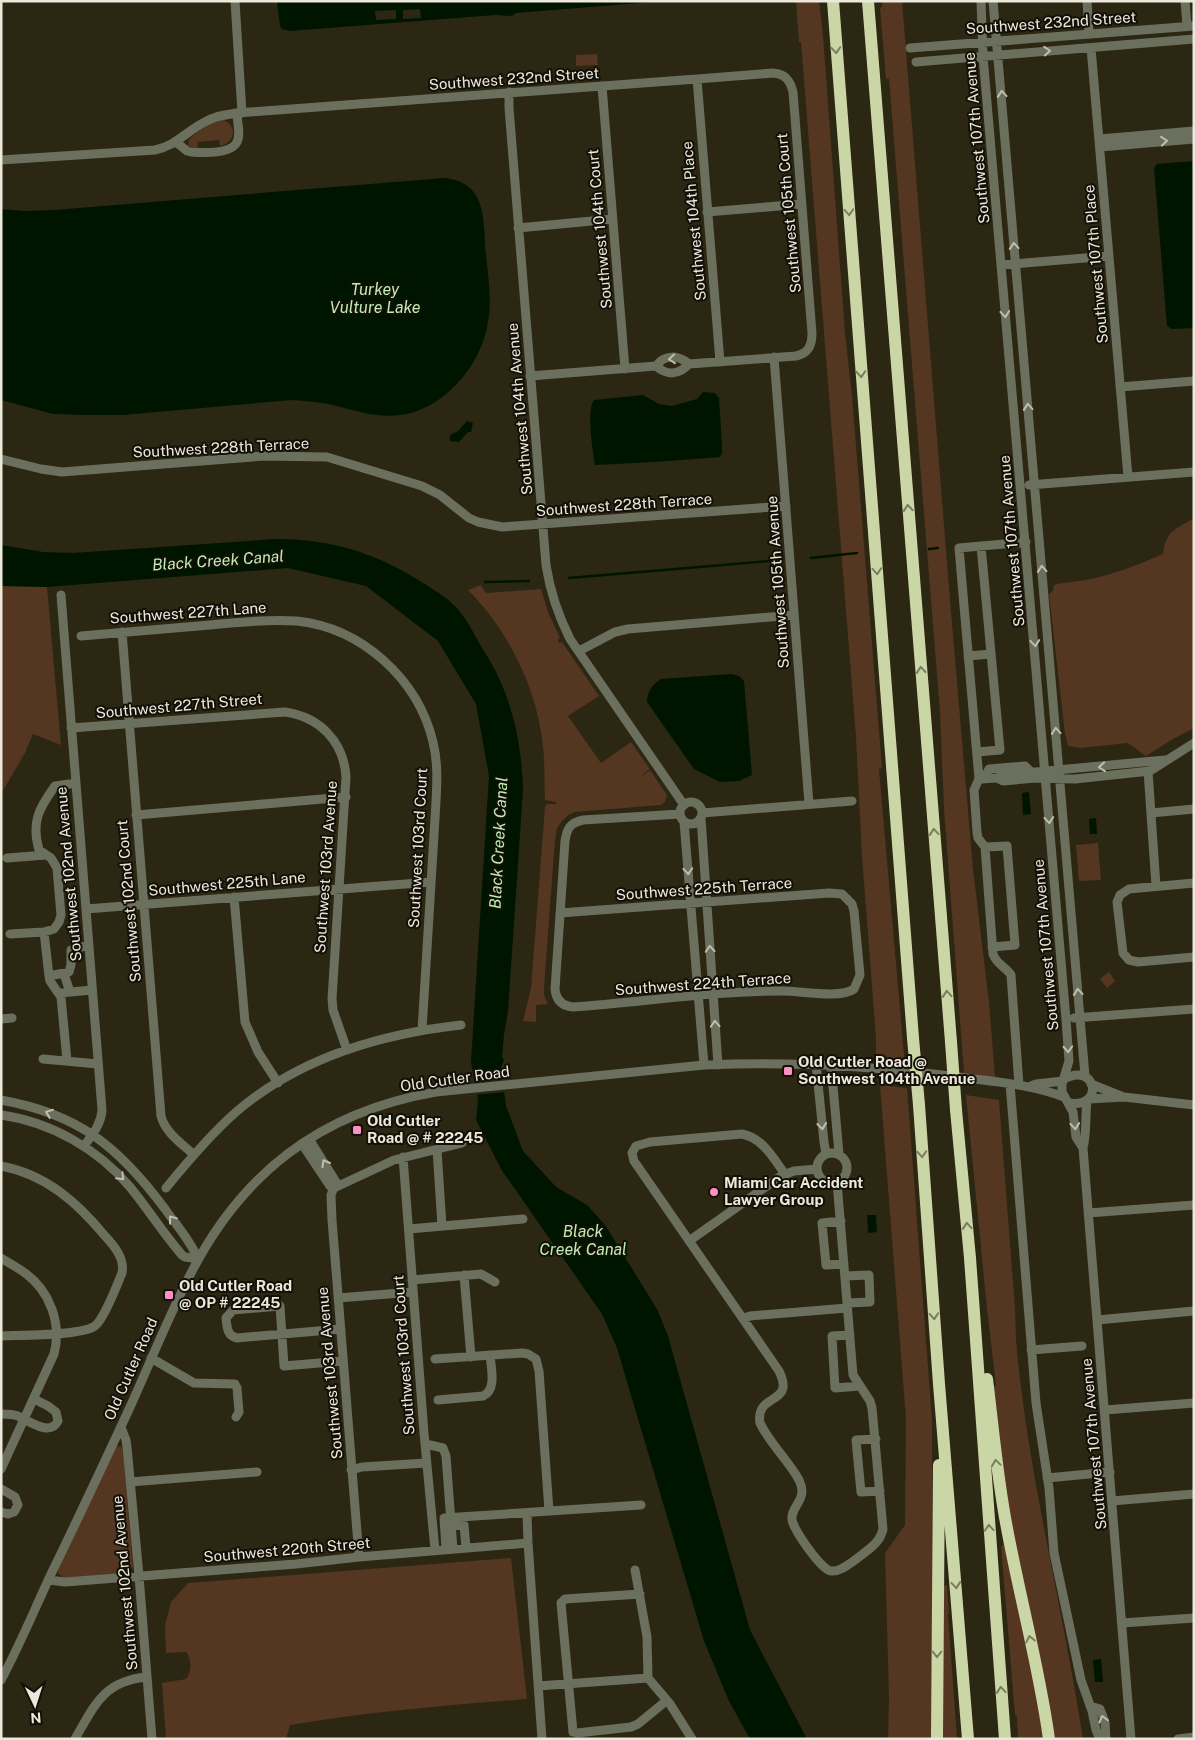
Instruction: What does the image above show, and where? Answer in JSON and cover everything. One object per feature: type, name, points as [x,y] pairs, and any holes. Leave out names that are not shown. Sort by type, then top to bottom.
[{"type":"highway","points":[[832,1],[968,1739]]},
{"type":"highway","points":[[868,1],[956,1110],[970,1258],[1005,1739]]},
{"type":"highway","points":[[970,1258],[980,1322],[1001,1494],[1013,1560],[1038,1673],[1049,1739]]},
{"type":"highway","points":[[937,1739],[938,1484],[939,1465],[944,1449]]},
{"type":"street","points":[[176,142],[191,152],[230,149],[237,142],[240,113],[235,1]]},
{"type":"street","name":"Southwest 107th Avenue","points":[[981,1],[983,56],[1026,542],[1085,1076]]},
{"type":"street","name":"Southwest 107th Avenue","points":[[993,1],[1034,485],[1069,1061],[1064,1080]]},
{"type":"street","points":[[1087,1],[1089,34]]},
{"type":"street","points":[[1185,1],[1190,26]]},
{"type":"street","name":"Southwest 232nd Street","points":[[910,48],[1190,26]]},
{"type":"street","name":"Southwest 232nd Street","points":[[916,62],[1194,39]]},
{"type":"street","name":"Southwest 107th Place","points":[[1091,48],[1128,477]]},
{"type":"street","name":"Southwest 232nd Street","points":[[1,160],[143,151],[161,148],[176,142],[209,119],[221,115],[773,73],[786,77]]},
{"type":"street","name":"Southwest 105th Court","points":[[774,357],[800,355],[810,348],[812,341],[793,92],[786,77]]},
{"type":"street","name":"Southwest 104th Place","points":[[697,79],[720,362]]},
{"type":"street","name":"Southwest 104th Court","points":[[602,86],[625,369]]},
{"type":"street","name":"Southwest 104th Avenue","points":[[509,92],[530,376],[546,565],[550,586],[562,622],[579,651],[684,804]]},
{"type":"street","points":[[1099,143],[1194,131]]},
{"type":"street","points":[[1099,143],[1194,139]]},
{"type":"street","points":[[707,212],[802,204]]},
{"type":"street","points":[[518,228],[613,220]]},
{"type":"street","points":[[1001,265],[1109,256]]},
{"type":"street","points":[[530,376],[656,366],[664,359],[674,357],[681,358],[689,364],[774,357]]},
{"type":"street","name":"Southwest 105th Avenue","points":[[774,357],[809,804]]},
{"type":"street","points":[[656,366],[664,372],[673,373],[682,371],[689,364]]},
{"type":"street","points":[[1120,386],[1194,381]]},
{"type":"street","name":"Southwest 228th Terrace","points":[[1,459],[62,472],[264,456],[327,457],[422,486],[440,495],[469,518],[502,527],[786,506]]},
{"type":"street","points":[[1021,486],[1194,472]]},
{"type":"street","points":[[982,779],[977,752],[959,548],[1026,542]]},
{"type":"street","points":[[977,752],[1000,750],[981,546]]},
{"type":"street","name":"Southwest 102nd Avenue","points":[[61,595],[101,1117],[84,1146]]},
{"type":"street","points":[[579,651],[615,632],[628,629],[794,615]]},
{"type":"street","name":"Southwest 227th Lane","points":[[81,636],[252,621],[297,621]]},
{"type":"street","name":"Southwest 103rd Court","points":[[297,621],[334,631],[370,650],[383,660],[399,676],[421,708],[431,736],[437,767],[436,802],[422,1030]]},
{"type":"street","name":"Southwest 102nd Court","points":[[122,632],[161,1116],[168,1131],[193,1154]]},
{"type":"street","points":[[968,656],[991,654]]},
{"type":"street","name":"Southwest 227th Street","points":[[71,728],[266,712],[289,712]]},
{"type":"street","name":"Southwest 103rd Avenue","points":[[289,712],[304,716],[318,724],[336,744],[345,768],[346,798],[332,1003],[347,1050]]},
{"type":"street","points":[[982,779],[997,778],[1003,774],[1031,772],[1053,776],[1145,772],[1154,770],[1194,743]]},
{"type":"street","points":[[997,778],[1003,781],[1053,776],[1167,760]]},
{"type":"street","points":[[1133,764],[1145,772],[1151,813],[1156,886]]},
{"type":"street","points":[[1031,772],[1025,766],[989,769],[974,790],[978,838],[984,847],[992,947],[995,959],[1011,975],[1015,1084],[1031,1350],[1057,1569],[1081,1680],[1090,1706],[1096,1736]]},
{"type":"street","points":[[1116,774],[1140,780],[1145,784],[1149,794]]},
{"type":"street","points":[[10,934],[44,932],[57,926],[60,914],[57,868],[53,860],[42,853],[38,846],[36,821],[38,812],[53,789],[59,784],[76,783]]},
{"type":"street","points":[[136,814],[346,798]]},
{"type":"street","points":[[560,913],[565,841],[569,828],[574,823],[583,820],[682,818],[694,824],[702,815],[852,801]]},
{"type":"street","points":[[704,1065],[682,818],[684,804],[688,802],[695,803],[701,808],[702,815],[706,903],[718,1064]]},
{"type":"street","points":[[1151,813],[1194,810]]},
{"type":"street","points":[[984,847],[1007,846],[1015,945],[992,947]]},
{"type":"street","points":[[7,858],[46,855]]},
{"type":"street","name":"Southwest 225th Lane","points":[[86,909],[431,882]]},
{"type":"street","points":[[1194,882],[1133,888],[1121,893],[1118,902],[1122,950],[1126,956],[1138,962],[1194,957]]},
{"type":"street","name":"Southwest 225th Terrace","points":[[560,913],[829,893],[842,894],[848,898],[854,911],[860,975],[857,985],[852,991]]},
{"type":"street","points":[[234,897],[246,1022],[258,1052],[278,1083]]},
{"type":"street","name":"Southwest 224th Terrace","points":[[560,913],[555,989],[559,1000],[565,1005],[573,1007],[713,994],[784,991],[840,994],[852,991]]},
{"type":"street","points":[[44,932],[50,981],[60,993],[66,1061]]},
{"type":"street","points":[[49,976],[69,972],[71,968],[71,950],[89,945]]},
{"type":"street","points":[[64,974],[70,992]]},
{"type":"street","points":[[60,993],[92,990]]},
{"type":"street","points":[[1066,1019],[1194,1009]]},
{"type":"street","points":[[1,1019],[12,1018]]},
{"type":"street","points":[[166,1188],[193,1154],[236,1112],[278,1083],[315,1063],[389,1036],[461,1025]]},
{"type":"street","points":[[43,1059],[98,1064]]},
{"type":"street","name":"Old Cutler Road","points":[[1,1680],[198,1259],[222,1221],[248,1189],[275,1163],[305,1141],[344,1120],[372,1108],[416,1096],[512,1084],[718,1064],[831,1064],[924,1072],[1030,1086],[1066,1100]]},
{"type":"street","points":[[816,1064],[826,1154]]},
{"type":"street","points":[[831,1064],[839,1154]]},
{"type":"street","points":[[1076,1074],[1085,1076],[1091,1084],[1092,1091],[1085,1113],[1086,1136],[1083,1148],[1076,1137],[1074,1114],[1061,1087],[1064,1080],[1076,1074]]},
{"type":"street","name":"Old Cutler Road","points":[[1030,1086],[1064,1080]]},
{"type":"street","points":[[1091,1084],[1124,1097]]},
{"type":"street","points":[[1066,1100],[1077,1104],[1088,1100],[1124,1097],[1194,1105]]},
{"type":"street","points":[[1,1100],[43,1110],[69,1121],[92,1134],[123,1159],[138,1175],[191,1243],[198,1259],[185,1258],[130,1187],[110,1166],[84,1146],[49,1128],[1,1115]]},
{"type":"street","points":[[820,1106],[834,1105]]},
{"type":"street","points":[[785,1174],[761,1143],[749,1136],[736,1134],[650,1142],[636,1146],[632,1153],[634,1161],[784,1380],[781,1393],[762,1408],[760,1423],[799,1481],[801,1497],[793,1511],[794,1524],[816,1559],[827,1570],[838,1570],[849,1564],[881,1538],[883,1530],[872,1408],[870,1401],[853,1375],[837,1182]]},
{"type":"street","name":"Southwest 103rd Avenue","points":[[305,1141],[335,1180],[331,1195],[359,1557]]},
{"type":"street","points":[[334,1188],[403,1157],[462,1143]]},
{"type":"street","name":"Southwest 107th Avenue","points":[[1083,1148],[1131,1739]]},
{"type":"street","points":[[437,1150],[442,1226]]},
{"type":"street","points":[[826,1154],[839,1154],[848,1166],[845,1176],[833,1183],[824,1181],[820,1178],[817,1169],[819,1160],[826,1154]]},
{"type":"street","name":"Southwest 103rd Court","points":[[403,1157],[426,1463],[435,1550]]},
{"type":"street","points":[[1,1166],[21,1171],[40,1179],[60,1191],[76,1204],[91,1219],[116,1251],[121,1259],[123,1269],[103,1314],[96,1325],[81,1331],[1,1336]]},
{"type":"street","points":[[689,1241],[785,1174],[817,1169]]},
{"type":"street","points":[[1088,1213],[1194,1204]]},
{"type":"street","points":[[409,1229],[523,1219]]},
{"type":"street","points":[[841,1221],[822,1223],[826,1264],[844,1264]]},
{"type":"street","points":[[1,1258],[26,1273],[44,1292],[53,1311],[56,1333],[54,1354],[1,1469]]},
{"type":"street","points":[[412,1280],[481,1274],[495,1282]]},
{"type":"street","points":[[464,1275],[471,1356]]},
{"type":"street","points":[[743,1319],[750,1316],[870,1302],[869,1275],[845,1276]]},
{"type":"street","points":[[338,1298],[413,1292]]},
{"type":"street","points":[[341,1329],[282,1334],[234,1338],[228,1332],[226,1318],[233,1310],[280,1306],[282,1334],[284,1366],[343,1362]]},
{"type":"street","points":[[1097,1320],[1194,1311]]},
{"type":"street","points":[[850,1335],[832,1336],[835,1388],[860,1386]]},
{"type":"street","points":[[1031,1350],[1082,1346]]},
{"type":"street","points":[[435,1359],[528,1354],[536,1359],[539,1371],[549,1511]]},
{"type":"street","points":[[438,1400],[487,1394],[490,1392],[492,1384],[490,1355]]},
{"type":"street","points":[[151,1358],[194,1382],[235,1384],[239,1412],[236,1418]]},
{"type":"street","points":[[1,1414],[15,1415],[45,1428],[51,1428],[57,1423],[57,1416],[53,1409],[34,1400]]},
{"type":"street","points":[[1105,1410],[1194,1404]]},
{"type":"street","name":"Southwest 102nd Avenue","points":[[121,1427],[126,1440],[152,1739]]},
{"type":"street","points":[[876,1439],[856,1440],[861,1492],[880,1491]]},
{"type":"street","points":[[430,1444],[439,1446],[446,1452],[450,1549]]},
{"type":"street","points":[[352,1470],[426,1463]]},
{"type":"street","points":[[130,1482],[257,1472]]},
{"type":"street","points":[[1047,1478],[1110,1472]]},
{"type":"street","points":[[1,1489],[15,1497],[18,1505],[14,1512],[8,1514],[1,1512]]},
{"type":"street","points":[[1112,1501],[1194,1494]]},
{"type":"street","points":[[449,1521],[524,1513],[641,1505]]},
{"type":"street","points":[[524,1513],[542,1739]]},
{"type":"street","points":[[449,1521],[464,1525],[466,1548]]},
{"type":"street","name":"Southwest 220th Street","points":[[48,1580],[65,1582],[296,1564],[525,1543]]},
{"type":"street","points":[[634,1570],[647,1637],[648,1678],[692,1739]]},
{"type":"street","points":[[640,1594],[565,1600],[561,1604],[573,1732],[631,1727],[638,1724],[666,1701]]},
{"type":"street","points":[[1122,1623],[1194,1618]]},
{"type":"street","points":[[75,1739],[94,1706],[112,1688],[125,1681],[147,1677]]},
{"type":"street","points":[[538,1686],[648,1678]]},
{"type":"street","points":[[1090,1706],[1100,1710],[1103,1715],[1106,1739]]},
{"type":"street","points":[[1178,1739],[1194,1738]]},
{"type":"shaded area","points":[[796,1],[819,1],[823,35],[845,333],[852,396],[882,768],[879,769],[905,1066],[876,1062],[856,737],[801,42],[799,42]]},
{"type":"shaded area","points":[[882,1],[902,1],[973,869],[989,1002],[995,1077],[964,1073],[944,809],[940,712],[889,79],[886,79],[880,8],[882,7]]},
{"type":"shaded area","points":[[597,54],[598,65],[576,66],[576,55]]},
{"type":"shaded area","points":[[224,120],[233,131],[229,142],[220,146],[219,140],[197,142],[198,148],[188,146],[189,139],[209,124]]},
{"type":"shaded area","points":[[1194,520],[1194,728],[1146,756],[1128,743],[1080,748],[1068,746],[1049,594],[1053,591],[1054,585],[1105,575],[1163,554],[1166,541],[1171,532]]},
{"type":"shaded area","points":[[481,585],[486,593],[541,589],[548,612],[560,638],[558,639],[559,643],[562,642],[599,696],[568,716],[601,763],[631,742],[650,769],[642,776],[650,770],[667,795],[665,802],[661,805],[575,812],[568,815],[557,828],[544,988],[544,995],[548,1004],[536,1005],[536,1022],[523,1021],[531,988],[545,807],[547,804],[556,804],[556,802],[545,800],[544,760],[540,725],[535,703],[519,662],[496,624],[468,590]]},
{"type":"shaded area","points":[[1,586],[47,587],[61,745],[33,734],[25,753],[1,794]]},
{"type":"shaded area","points":[[1098,843],[1101,880],[1079,881],[1076,845]]},
{"type":"shaded area","points":[[1109,972],[1115,981],[1107,988],[1100,979]]},
{"type":"shaded area","points":[[880,1085],[907,1088],[932,1420],[933,1739],[888,1739],[889,1698],[885,1553],[905,1525],[906,1419]]},
{"type":"shaded area","points":[[966,1095],[999,1100],[1015,1302],[1016,1345],[1023,1401],[1038,1497],[1083,1739],[1054,1739],[1011,1531],[993,1386],[996,1385]]},
{"type":"shaded area","points":[[117,1446],[122,1447],[123,1452],[133,1567],[126,1573],[64,1578],[58,1573],[58,1569],[113,1449]]},
{"type":"shaded area","points":[[1004,1544],[1047,1739],[1018,1739],[1001,1547]]},
{"type":"shaded area","points":[[511,1558],[527,1699],[408,1709],[290,1725],[286,1739],[166,1739],[162,1683],[186,1679],[190,1665],[186,1652],[166,1653],[165,1625],[171,1602],[188,1583]]},
{"type":"shaded area","points":[[947,1585],[957,1739],[940,1739],[943,1586]]},
{"type":"water","points":[[277,1],[664,1],[516,13],[512,16],[495,15],[290,31],[282,29],[280,26]]},
{"type":"water","points":[[1194,161],[1194,328],[1172,329],[1167,326],[1154,168],[1157,164]]},
{"type":"water","name":"Turkey Vulture Lake","points":[[444,178],[458,181],[469,187],[476,195],[480,205],[483,217],[489,279],[489,314],[485,337],[471,365],[451,390],[425,408],[411,413],[391,416],[328,404],[292,400],[123,415],[86,415],[53,414],[1,400],[1,209],[24,211],[54,210]]},
{"type":"water","points":[[703,392],[715,393],[719,398],[722,446],[720,457],[595,465],[590,422],[590,413],[594,400],[643,395],[659,404],[672,406],[697,399]]},
{"type":"water","points":[[467,421],[473,423],[471,432],[468,432],[459,442],[450,441],[450,435],[458,431]]},
{"type":"water","name":"Black Creek Canal","points":[[276,539],[335,545],[371,556],[406,572],[454,605],[469,625],[497,674],[510,706],[518,739],[523,790],[508,1011],[502,1057],[504,1060],[501,1067],[506,1106],[523,1151],[556,1187],[587,1205],[605,1225],[657,1309],[668,1336],[750,1630],[807,1739],[750,1739],[729,1701],[704,1641],[617,1348],[602,1314],[501,1169],[476,1120],[478,1100],[471,1062],[489,776],[476,704],[438,641],[366,586],[288,568],[47,587],[1,586],[1,545],[43,552],[73,553]]},
{"type":"water","points":[[732,674],[739,676],[744,681],[752,775],[739,781],[720,782],[694,769],[647,702],[651,688],[661,679]]},
{"type":"water","points":[[1029,792],[1031,814],[1023,815],[1022,793]]},
{"type":"water","points":[[1096,818],[1097,834],[1090,834],[1089,819]]},
{"type":"water","points":[[867,1215],[876,1215],[877,1232],[868,1233]]},
{"type":"water","points":[[1101,1659],[1103,1682],[1095,1682],[1093,1660]]},
{"type":"pier","points":[[420,9],[421,18],[403,19],[403,10]]},
{"type":"pier","points":[[396,10],[396,19],[376,20],[375,11]]},
{"type":"pier","points":[[505,1078],[506,1092],[474,1095],[472,1081]]},
{"type":"waterway","points":[[929,549],[938,548]]},
{"type":"waterway","points":[[811,558],[857,553]]},
{"type":"waterway","points":[[569,578],[770,561]]},
{"type":"waterway","points":[[485,582],[529,581]]},
{"type":"place","name":"Old Cutler Road @ Southwest 104th Avenue","points":[[788,1071]]},
{"type":"place","name":"Old Cutler Road @ # 22245","points":[[357,1130]]},
{"type":"place","name":"Miami Car Accident Lawyer Group","points":[[714,1192]]},
{"type":"place","name":"Old Cutler Road @ OP # 22245","points":[[169,1295]]}]
